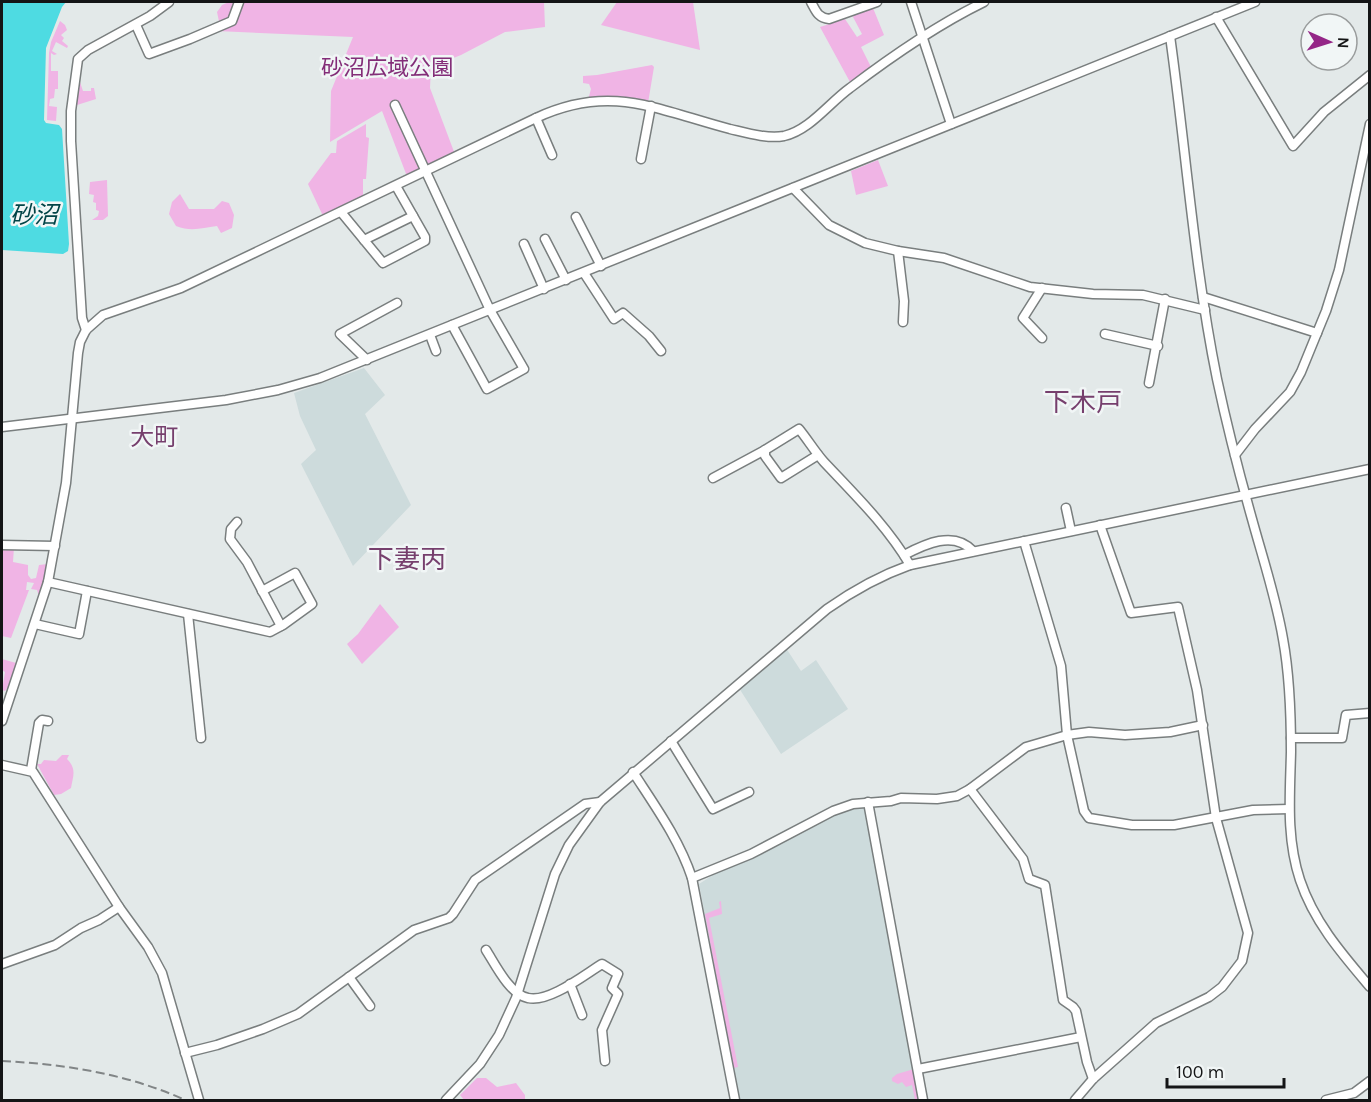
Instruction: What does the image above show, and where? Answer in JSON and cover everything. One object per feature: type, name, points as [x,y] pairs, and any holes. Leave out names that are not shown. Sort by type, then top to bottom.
[{"type":"street","points":[[86,330],[82,318],[70,141],[76,65],[78,58],[84,53],[136,25],[169,2]]},
{"type":"street","points":[[136,25],[149,54],[232,21],[239,2]]},
{"type":"street","points":[[811,2],[818,15],[829,19],[877,2]]},
{"type":"street","points":[[911,2],[951,124]]},
{"type":"street","points":[[2,721],[48,582],[66,483],[78,353],[86,330],[104,315],[181,288],[562,107],[579,103],[626,102],[651,106],[749,134],[785,135],[806,125],[848,89],[922,37],[984,2]]},
{"type":"street","points":[[2,428],[226,400],[269,392],[320,378],[1255,2]]},
{"type":"street","points":[[1216,18],[1293,146],[1324,112],[1370,75]]},
{"type":"street","points":[[1170,36],[1203,297],[1217,377],[1283,640],[1290,691],[1289,809],[1296,862],[1307,899],[1325,932],[1370,987]]},
{"type":"street","points":[[395,105],[424,172],[490,310],[524,369],[487,389],[452,325]]},
{"type":"street","points":[[641,159],[651,106]]},
{"type":"street","points":[[536,118],[552,156]]},
{"type":"street","points":[[1235,455],[1255,429],[1290,393],[1317,333],[1339,270],[1370,124]]},
{"type":"street","points":[[341,212],[383,262],[425,241],[425,237],[396,186]]},
{"type":"street","points":[[793,188],[822,219],[837,230],[865,243],[944,258],[1005,279],[1042,288],[1093,294],[1143,295],[1205,310]]},
{"type":"street","points":[[364,240],[413,216]]},
{"type":"street","points":[[576,217],[601,266]]},
{"type":"street","points":[[545,239],[566,280]]},
{"type":"street","points":[[524,244],[544,289]]},
{"type":"street","points":[[898,251],[904,301],[903,322]]},
{"type":"street","points":[[584,273],[611,316],[615,319],[623,313],[649,336],[661,351]]},
{"type":"street","points":[[1042,288],[1023,318],[1042,338]]},
{"type":"street","points":[[1203,297],[1317,333]]},
{"type":"street","points":[[1149,383],[1158,346],[1165,299]]},
{"type":"street","points":[[368,360],[340,334],[397,303]]},
{"type":"street","points":[[430,334],[436,351]]},
{"type":"street","points":[[1105,334],[1158,346]]},
{"type":"street","points":[[713,478],[799,429],[818,455],[870,511],[910,565]]},
{"type":"street","points":[[765,450],[765,456],[781,478],[818,455]]},
{"type":"street","points":[[446,1101],[490,1051],[510,1014],[555,874],[573,838],[600,802],[827,609],[854,590],[879,576],[910,565],[1370,470]]},
{"type":"street","points":[[1066,508],[1071,531]]},
{"type":"street","points":[[237,522],[231,529],[230,540],[247,562],[281,626]]},
{"type":"street","points":[[1075,1101],[1093,1079],[1156,1023],[1209,997],[1222,987],[1242,961],[1248,933],[1216,818],[1197,690],[1178,607],[1131,613],[1101,525]]},
{"type":"street","points":[[904,555],[926,544],[946,540],[961,543],[973,551]]},
{"type":"street","points":[[1024,541],[1062,666],[1066,735],[1084,811],[1089,818],[1142,825],[1174,825],[1252,810],[1289,809]]},
{"type":"street","points":[[2,545],[55,546]]},
{"type":"street","points":[[48,582],[270,632],[312,604],[295,573],[262,591]]},
{"type":"street","points":[[35,624],[79,634],[87,591]]},
{"type":"street","points":[[188,614],[201,738]]},
{"type":"street","points":[[1291,738],[1342,738],[1346,716],[1370,713]]},
{"type":"street","points":[[48,720],[42,720],[39,723],[32,771],[159,965],[199,1101]]},
{"type":"street","points":[[692,878],[772,844],[833,811],[853,804],[901,798],[948,798],[970,789],[1026,747],[1066,735],[1089,732],[1125,735],[1170,732],[1203,726]]},
{"type":"street","points":[[671,741],[713,809],[748,792]]},
{"type":"street","points":[[2,765],[32,771]]},
{"type":"street","points":[[633,772],[673,833],[692,878],[735,1101]]},
{"type":"street","points":[[970,789],[1023,859],[1029,879],[1045,885],[1063,1000],[1076,1011],[1093,1079]]},
{"type":"street","points":[[185,1053],[217,1045],[298,1014],[414,930],[448,918],[475,880],[585,804],[600,802]]},
{"type":"street","points":[[868,802],[923,1101]]},
{"type":"street","points":[[2,964],[55,945],[119,907]]},
{"type":"street","points":[[486,950],[507,983],[527,998],[553,995],[602,964],[618,974],[612,988],[618,994],[602,1030],[605,1061]]},
{"type":"street","points":[[349,977],[370,1006]]},
{"type":"street","points":[[570,984],[582,1015]]},
{"type":"street","points":[[918,1069],[1081,1037]]},
{"type":"street","points":[[1326,1101],[1354,1093],[1370,1081]]},
{"type":"shaded area","points":[[364,368],[385,395],[365,414],[411,505],[353,566],[301,464],[316,450],[300,416],[294,393]]},
{"type":"shaded area","points":[[784,645],[801,671],[816,660],[848,709],[781,754],[737,685]]},
{"type":"shaded area","points":[[858,806],[865,806],[920,1100],[740,1100],[699,884],[713,875],[781,844],[832,815]]},
{"type":"green space","name":"砂沼広域公園","points":[[229,2],[544,2],[545,27],[505,32],[461,55],[431,67],[430,88],[456,157],[408,179],[382,111],[330,142],[331,91],[353,37],[216,31],[220,26],[217,12],[222,5]]},
{"type":"green space","points":[[617,2],[693,2],[700,50],[601,25]]},
{"type":"green space","points":[[873,8],[884,35],[861,47],[871,67],[850,82],[820,27],[845,19],[857,37],[862,34],[853,17],[855,14]]},
{"type":"green space","points":[[60,21],[67,30],[61,35],[64,38],[62,41],[68,46],[67,48],[56,42],[52,51],[57,54],[51,53],[51,71],[58,71],[58,89],[55,89],[54,98],[50,99],[49,106],[57,107],[56,121],[47,120],[49,53]]},
{"type":"green space","points":[[652,65],[654,67],[648,103],[588,100],[591,89],[589,84],[583,83],[583,76]]},
{"type":"green space","points":[[79,79],[83,91],[91,91],[91,88],[94,88],[96,99],[77,105],[75,102]]},
{"type":"green space","points":[[366,124],[366,137],[369,138],[366,179],[363,179],[363,198],[323,216],[308,184],[331,153],[336,153],[337,141]]},
{"type":"green space","points":[[878,160],[888,186],[856,195],[851,171]]},
{"type":"green space","points":[[107,180],[108,216],[103,220],[92,220],[98,216],[99,211],[96,210],[96,203],[93,202],[94,195],[89,194],[90,182]]},
{"type":"green space","points":[[180,194],[189,209],[214,209],[222,201],[229,203],[234,215],[232,228],[221,233],[217,226],[192,229],[176,226],[169,214],[172,202]]},
{"type":"green space","points":[[2,545],[14,547],[13,562],[28,565],[28,575],[31,579],[36,578],[39,565],[48,564],[39,596],[37,590],[31,589],[34,583],[27,582],[26,590],[29,590],[11,638],[2,636]]},
{"type":"green space","points":[[380,604],[399,627],[362,664],[347,644],[358,634]]},
{"type":"green space","points":[[2,659],[16,663],[13,681],[5,691],[2,690],[5,672],[2,670]]},
{"type":"green space","points":[[62,755],[69,755],[67,759],[73,769],[71,788],[54,795],[37,764],[41,764],[44,760],[56,761]]},
{"type":"green space","points":[[721,901],[722,914],[709,918],[738,1067],[733,1068],[705,914],[720,908],[719,902]]},
{"type":"green space","points":[[914,1069],[920,1100],[915,1100],[912,1085],[906,1087],[902,1082],[898,1084],[892,1081],[897,1074]]},
{"type":"green space","points":[[477,1078],[486,1078],[497,1087],[516,1083],[525,1095],[525,1100],[464,1100],[460,1095]]},
{"type":"water","name":"砂沼","points":[[2,2],[66,2],[46,48],[44,120],[46,123],[59,125],[62,129],[69,244],[68,251],[63,254],[2,250]]},
{"type":"railway","points":[[2,1061],[95,1072],[141,1083],[185,1100]]},
{"type":"district","name":"下木戸","points":[[1083,402]]},
{"type":"district","name":"大町","points":[[154,437]]},
{"type":"district","name":"下妻丙","points":[[407,559]]}]
